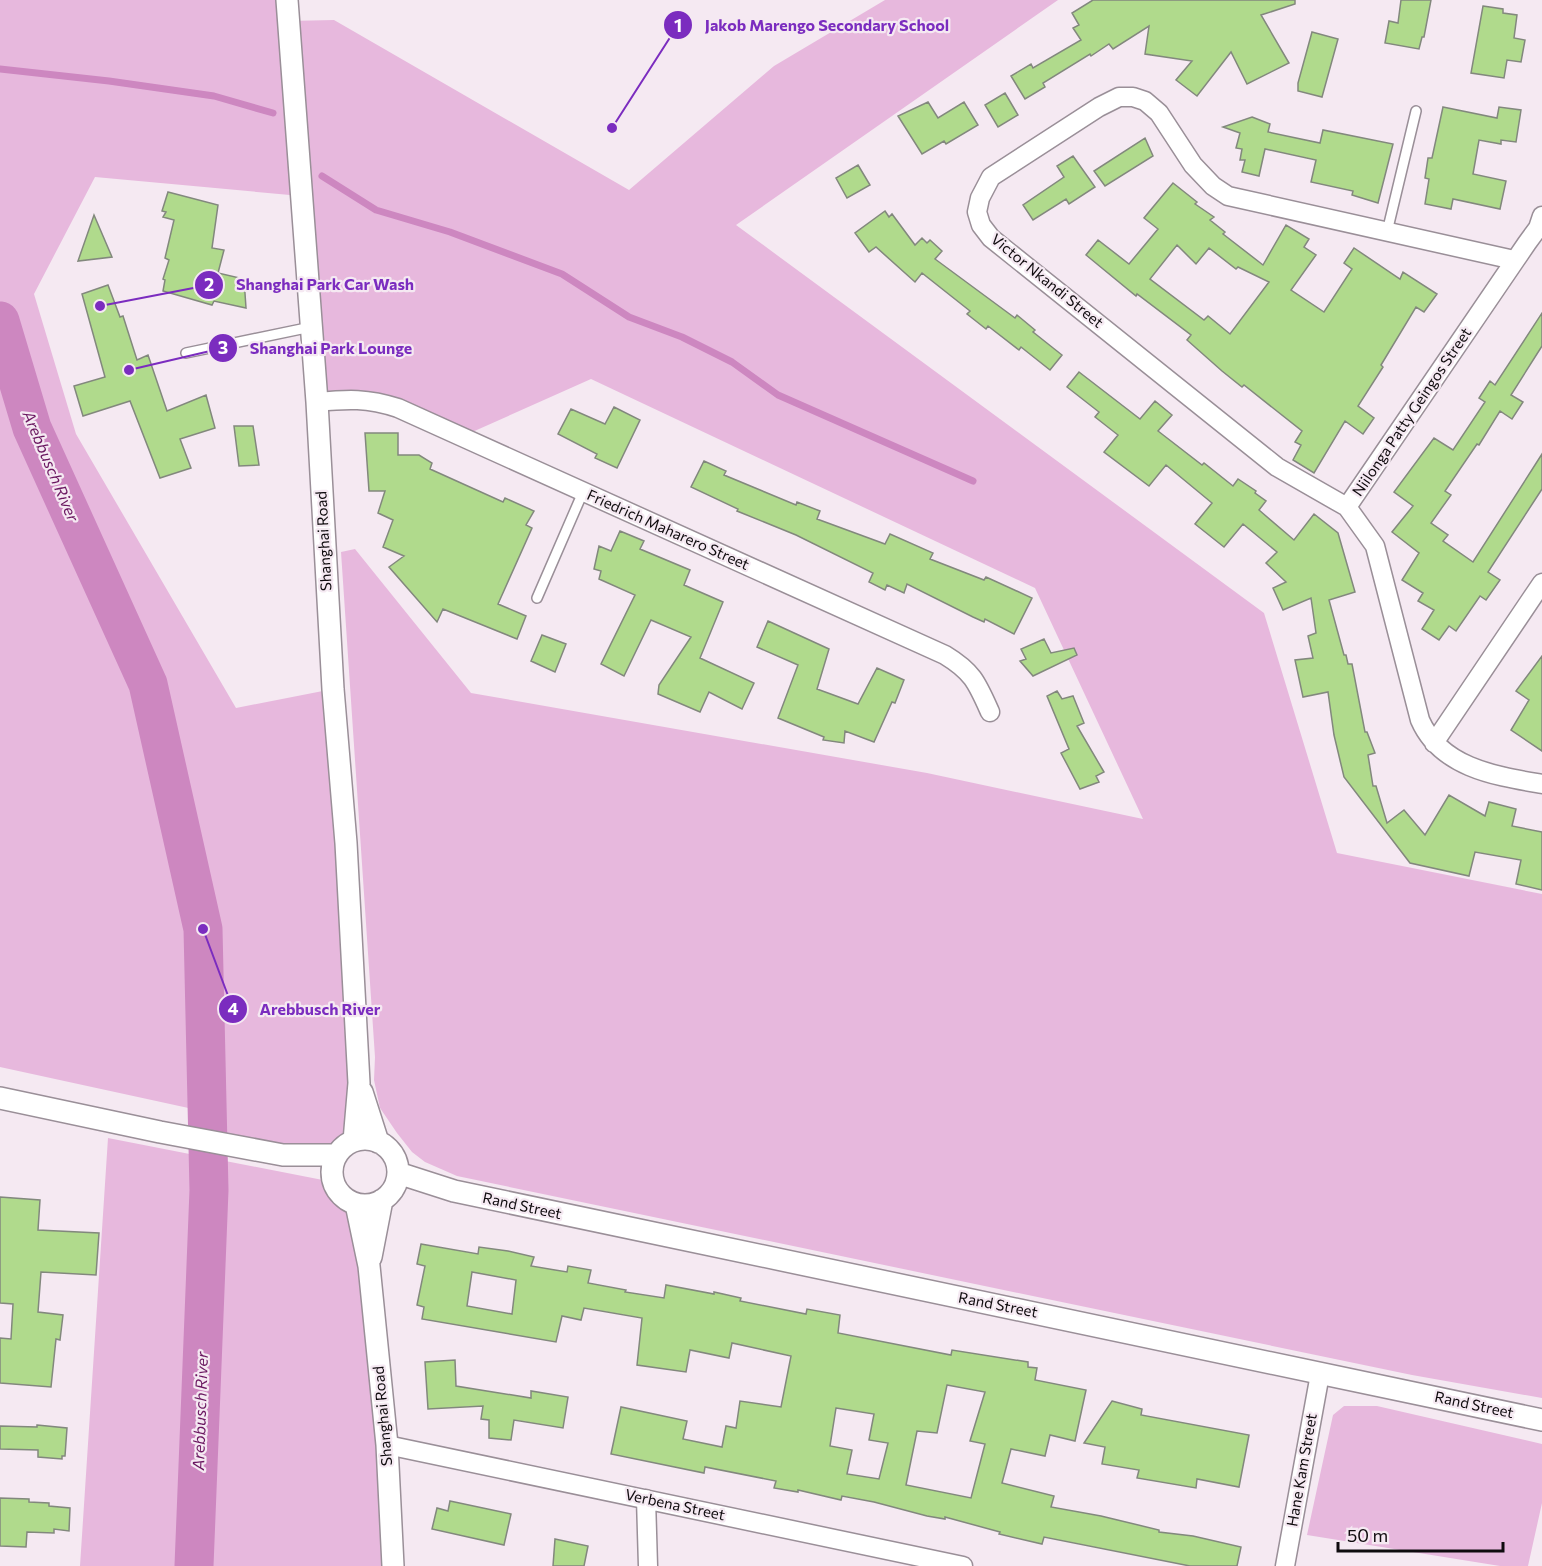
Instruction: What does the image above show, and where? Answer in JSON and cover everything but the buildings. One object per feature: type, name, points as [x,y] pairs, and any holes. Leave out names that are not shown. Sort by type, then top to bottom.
[{"type":"street","name":"Shanghai Road","points":[[287,0],[317,402],[359,1083]]},
{"type":"street","name":"Victor Nkandi Street","points":[[1347,507],[1277,467],[991,238],[981,225],[977,212],[980,198],[991,177],[1099,107],[1119,97],[1133,97],[1145,101],[1159,113],[1193,165],[1213,186],[1228,196],[1514,260]]},
{"type":"street","name":"Niilonga Patty Geingos Street","points":[[1542,216],[1538,228],[1347,507],[1375,546],[1420,720],[1434,743],[1462,764],[1497,776],[1542,784]]},
{"type":"street","name":"Friedrich Maharero Street","points":[[317,402],[344,399],[373,400],[398,408],[945,655],[961,664],[975,678],[990,712]]},
{"type":"street","points":[[1434,743],[1542,584]]},
{"type":"street","points":[[354,1141],[359,1083]]},
{"type":"street","points":[[359,1083],[378,1142]]},
{"type":"street","points":[[0,1098],[160,1132],[279,1154],[336,1155]]},
{"type":"street","points":[[279,1154],[333,1182],[342,1195],[356,1204],[369,1204],[386,1196],[396,1183],[398,1173],[396,1160],[389,1149],[378,1142],[366,1139],[354,1141],[336,1155],[332,1173],[333,1182]]},
{"type":"street","name":"Rand Street","points":[[398,1173],[454,1191],[1542,1420]]},
{"type":"street","name":"Rand Street","points":[[386,1196],[454,1191]]},
{"type":"street","name":"Shanghai Road","points":[[369,1266],[386,1196]]},
{"type":"street","name":"Shanghai Road","points":[[356,1204],[369,1266],[387,1444],[393,1566]]},
{"type":"street","name":"Hane Kam Street","points":[[1285,1566],[1320,1374]]},
{"type":"street","name":"Verbena Street","points":[[387,1444],[963,1566]]},
{"type":"street","points":[[646,1498],[648,1566]]},
{"type":"lane","points":[[1387,232],[1416,111]]},
{"type":"lane","points":[[186,354],[311,327]]},
{"type":"lane","points":[[537,598],[583,492]]},
{"type":"shaded area","points":[[0,0],[287,0],[288,21],[334,20],[629,190],[774,66],[885,0],[1058,0],[736,225],[1264,613],[1337,853],[1542,894],[1542,1398],[1412,1375],[457,1176],[425,1162],[412,1152],[380,1108],[374,1080],[375,1057],[341,552],[355,549],[471,693],[927,773],[1143,819],[1035,588],[591,379],[461,437],[398,408],[317,402],[301,196],[95,177],[34,294],[76,434],[236,708],[333,689],[354,1141],[336,1155],[207,1139],[203,929],[148,684],[32,428],[0,321]]},
{"type":"shaded area","points":[[0,327],[30,428],[146,685],[179,831],[198,936],[201,1108],[193,1109],[0,1067]]},
{"type":"shaded area","points":[[108,1138],[333,1182],[342,1195],[356,1204],[393,1566],[80,1566]]},
{"type":"shaded area","points":[[1344,1406],[1377,1406],[1542,1444],[1542,1503],[1528,1566],[1500,1566],[1307,1535],[1333,1415]]},
{"type":"waterway","points":[[0,69],[214,96],[273,113]]},
{"type":"waterway","points":[[322,176],[376,210],[450,232],[562,274],[629,317],[682,337],[732,362],[778,395],[973,481]]},
{"type":"waterway","name":"Arebbusch River","points":[[0,321],[32,428],[148,684],[203,929],[209,1190],[194,1566]]},
{"type":"place","name":"Jakob Marengo Secondary School","points":[[612,128]]},
{"type":"place","name":"Shanghai Park Car Wash","points":[[100,306]]},
{"type":"place","name":"Shanghai Park Lounge","points":[[129,370]]},
{"type":"place","name":"Arebbusch River","points":[[203,929]]}]
